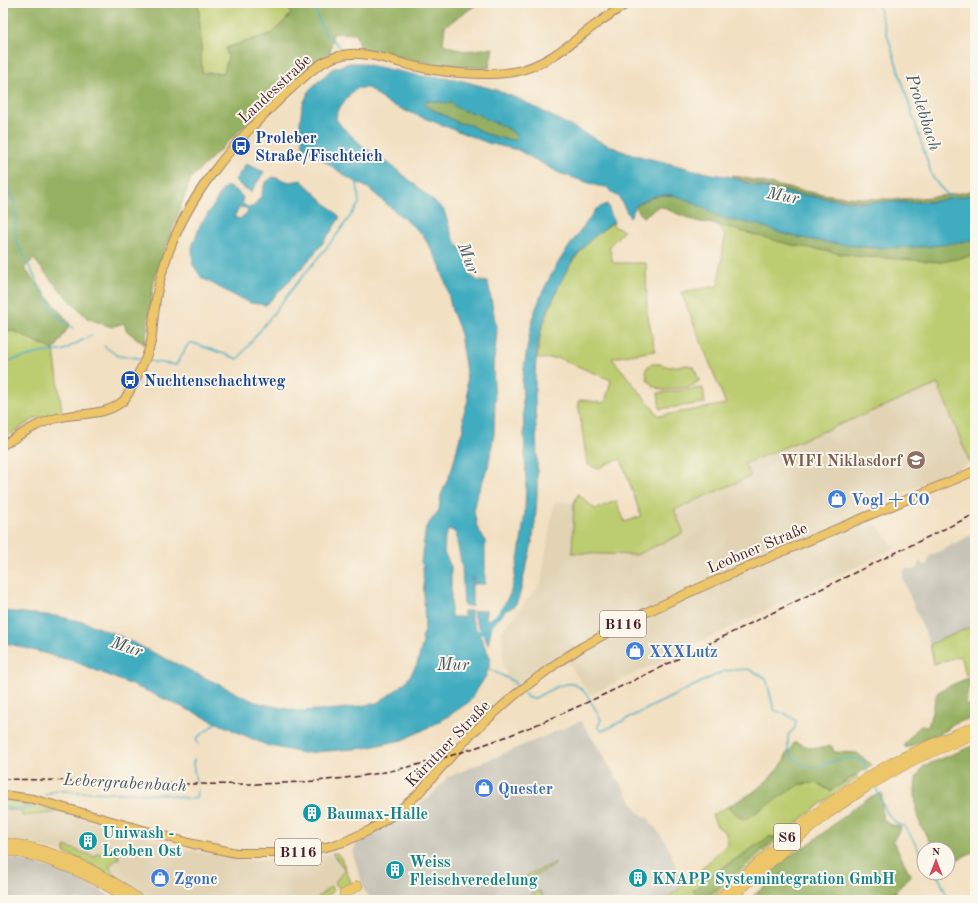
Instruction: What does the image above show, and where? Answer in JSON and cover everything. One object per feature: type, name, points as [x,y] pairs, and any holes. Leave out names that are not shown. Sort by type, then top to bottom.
[{"type":"highway","name":"S6","points":[[729,900],[796,840],[888,764],[975,726]]},
{"type":"highway","name":"S6","points":[[717,900],[796,829],[822,808],[865,784],[925,755],[975,734]]},
{"type":"highway","points":[[3,842],[44,851],[69,860],[113,881],[140,900]]},
{"type":"highway","points":[[3,850],[46,860],[78,872],[115,890],[129,900]]},
{"type":"highway","points":[[103,885],[122,900]]},
{"type":"highway","points":[[344,900],[344,894],[358,886]]},
{"type":"main road","name":"Landesstraße","points":[[3,445],[47,421],[71,415],[106,411],[116,406],[125,398],[142,367],[151,342],[158,290],[165,262],[185,216],[206,183],[237,144],[272,106],[314,69],[341,55],[353,53],[371,55],[422,68],[439,70],[489,74],[515,72],[534,66],[556,54],[628,3]]},
{"type":"main road","name":"Leobner Straße","points":[[557,663],[607,633],[692,591],[975,471]]},
{"type":"main road","name":"Kärntner Straße","points":[[3,795],[33,799],[193,844],[231,852],[251,854],[285,853],[326,847],[344,842],[370,830],[397,812],[416,795],[470,735],[521,690],[557,663]]},
{"type":"shaded area","points":[[939,384],[970,463],[865,510],[895,548],[590,695],[562,653],[511,688],[503,665],[502,631],[541,583],[554,502],[574,503],[572,553],[684,533],[674,510],[751,476],[743,464]]},
{"type":"shaded area","points":[[975,534],[975,625],[930,644],[903,580],[903,573],[905,569],[908,568],[914,570],[918,568],[918,563],[921,562],[924,566],[928,563],[928,558],[930,556]]},
{"type":"shaded area","points":[[581,721],[639,813],[648,818],[665,841],[684,883],[677,891],[663,900],[372,900],[365,892],[353,854],[355,846],[358,843],[386,827],[400,816],[429,798],[448,777]]},
{"type":"shaded area","points":[[3,809],[22,811],[22,816],[53,813],[57,811],[190,850],[243,860],[284,860],[332,853],[345,870],[335,883],[315,900],[148,900],[129,884],[113,875],[114,874],[108,866],[106,845],[102,855],[95,857],[66,846],[64,853],[3,838]]},
{"type":"shaded area","points":[[3,857],[59,870],[106,893],[114,900],[3,900]]},
{"type":"green space","points":[[3,3],[197,3],[199,10],[202,73],[224,73],[228,58],[226,48],[273,33],[291,14],[288,3],[479,3],[445,26],[443,44],[464,51],[493,48],[489,68],[453,66],[407,59],[395,56],[392,52],[360,50],[356,34],[333,33],[330,53],[272,99],[191,178],[154,281],[145,345],[126,330],[124,323],[111,327],[87,318],[51,280],[34,259],[24,268],[70,324],[54,350],[16,332],[3,329]]},
{"type":"green space","points":[[197,3],[288,3],[291,14],[273,33],[226,48],[228,58],[224,73],[202,73],[199,10]]},
{"type":"green space","points":[[426,101],[451,103],[464,111],[478,114],[487,120],[496,122],[514,132],[517,140],[504,139],[486,134],[470,125],[459,123],[424,105]]},
{"type":"green space","points":[[732,175],[820,194],[864,198],[909,199],[975,190],[975,194],[937,201],[898,203],[860,201],[776,190],[743,181],[732,177]]},
{"type":"green space","points":[[661,195],[680,196],[726,219],[761,225],[784,234],[813,240],[864,247],[915,247],[962,242],[975,239],[975,255],[941,262],[854,256],[792,245],[718,225],[695,221],[659,206],[643,217],[635,207],[645,200]]},
{"type":"green space","points":[[614,222],[613,226],[624,231],[609,246],[613,263],[646,263],[647,312],[655,351],[612,358],[659,416],[726,404],[681,292],[718,286],[725,236],[718,225],[941,262],[975,255],[975,461],[970,463],[938,384],[744,464],[751,476],[674,510],[684,533],[636,555],[572,553],[574,503],[578,494],[595,509],[616,501],[625,522],[641,516],[621,459],[606,464],[598,469],[587,464],[578,401],[582,400],[605,403],[611,380],[558,358],[537,359],[541,330],[564,273],[585,245]]},
{"type":"green space","points":[[3,329],[16,332],[54,350],[62,412],[34,419],[3,439]]},
{"type":"green space","points":[[650,364],[660,364],[669,367],[688,365],[694,367],[699,381],[690,387],[663,390],[653,386],[647,379],[646,369]]},
{"type":"green space","points":[[703,388],[705,403],[660,409],[658,393]]},
{"type":"green space","points":[[975,625],[975,671],[966,675],[960,656],[934,664],[930,644]]},
{"type":"green space","points":[[975,675],[975,684],[968,688],[966,705],[975,706],[975,718],[956,723],[947,730],[906,748],[904,745],[917,729],[921,726],[928,727],[937,693]]},
{"type":"green space","points":[[795,742],[813,748],[832,746],[834,752],[857,753],[872,765],[830,791],[817,783],[800,784],[744,820],[727,807],[752,793],[769,779],[783,763],[787,753]]},
{"type":"green space","points":[[975,745],[975,851],[956,860],[956,841],[929,841],[921,826],[916,811],[916,778],[924,766]]},
{"type":"green space","points":[[856,775],[858,778],[838,791],[800,821],[709,900],[702,900],[722,885],[776,837],[769,837],[719,870],[693,890],[700,900],[663,900],[677,891],[684,883],[687,883],[727,844],[726,833],[717,826],[712,815],[727,807],[744,819],[800,784],[817,783],[830,791]]},
{"type":"green space","points":[[882,793],[882,817],[888,824],[901,827],[893,841],[911,876],[896,891],[894,900],[748,900],[771,881],[770,875],[785,859],[812,842],[855,807],[867,799]]},
{"type":"green space","points":[[3,800],[28,804],[22,806],[29,806],[31,809],[35,806],[57,811],[53,813],[22,816],[22,811],[3,809]]},
{"type":"green space","points":[[769,837],[777,837],[722,885],[700,900],[693,890],[719,870]]},
{"type":"green space","points":[[107,844],[116,847],[119,858],[109,866],[114,874],[113,875],[129,884],[148,900],[141,898],[107,874],[64,853],[65,846],[95,857],[97,853],[102,854]]},
{"type":"green space","points":[[332,853],[337,853],[341,858],[351,882],[340,889],[335,882],[345,870]]},
{"type":"green space","points":[[555,863],[550,868],[529,878],[528,882],[527,875]]},
{"type":"green space","points":[[331,886],[333,890],[332,893],[323,900],[315,900]]},
{"type":"green space","points":[[540,891],[544,899],[546,898],[547,900],[532,900],[532,894]]},
{"type":"water","name":"Mur","points":[[349,63],[359,63],[421,76],[456,79],[496,90],[519,99],[601,142],[627,153],[711,174],[732,177],[751,185],[794,194],[856,202],[930,202],[975,194],[975,239],[905,248],[855,246],[831,243],[785,234],[755,224],[727,219],[687,200],[671,195],[659,195],[643,201],[634,208],[630,218],[619,197],[612,193],[607,187],[598,186],[559,173],[518,150],[488,143],[386,102],[368,88],[357,88],[350,94],[337,111],[336,119],[341,126],[366,149],[379,156],[406,177],[444,210],[453,239],[466,255],[470,275],[478,281],[488,282],[497,331],[493,369],[495,399],[494,434],[488,467],[478,493],[474,511],[477,527],[485,540],[485,584],[473,584],[472,576],[472,606],[464,606],[462,566],[455,532],[449,529],[445,537],[444,553],[451,566],[451,617],[464,617],[464,611],[471,611],[471,618],[491,659],[486,676],[469,702],[441,721],[419,732],[402,740],[365,748],[303,753],[266,745],[149,692],[73,661],[3,643],[3,611],[56,616],[84,622],[117,635],[255,702],[281,708],[299,711],[341,709],[377,703],[399,688],[408,679],[417,664],[423,642],[422,637],[425,631],[423,565],[421,563],[426,527],[439,510],[441,495],[452,469],[460,437],[464,428],[463,416],[468,400],[466,372],[459,328],[452,311],[446,284],[438,261],[422,234],[368,188],[347,177],[303,146],[300,123],[302,106],[310,89],[332,69]],"holes":[[[426,101],[451,103],[460,109],[478,114],[485,119],[507,128],[514,134],[517,140],[504,139],[486,134],[470,125],[459,123],[424,105]]]},
{"type":"water","points":[[246,164],[264,172],[251,192],[243,188],[235,180]]},
{"type":"water","points":[[273,177],[290,182],[301,180],[340,217],[315,253],[266,305],[251,303],[202,278],[193,265],[192,247],[200,225],[226,186],[237,191],[243,197],[242,203],[248,207],[253,207],[261,196],[265,183]],"holes":[[[240,207],[246,208],[248,212],[240,219],[234,217]]]},
{"type":"water","points":[[607,204],[614,222],[586,244],[572,261],[549,307],[541,330],[536,354],[535,371],[537,503],[535,525],[519,597],[513,607],[505,611],[502,608],[510,594],[513,584],[525,512],[526,480],[522,381],[533,316],[542,293],[563,255],[596,209]]},
{"type":"water","points":[[486,610],[486,619],[490,620],[494,616],[497,619],[492,625],[488,644],[474,617],[473,611]]},
{"type":"waterway","points":[[314,3],[323,30],[340,46],[344,53]]},
{"type":"waterway","name":"Prolebbach","points":[[877,3],[932,176],[939,186],[952,199]]},
{"type":"waterway","points":[[149,361],[176,365],[189,343],[193,343],[238,359],[297,283],[336,236],[359,204],[356,181]]},
{"type":"waterway","points":[[3,182],[11,196],[16,212],[16,241],[51,308],[60,319],[73,328]]},
{"type":"waterway","points":[[3,362],[46,352],[62,351],[92,335]]},
{"type":"waterway","points":[[104,346],[118,356],[140,358]]},
{"type":"waterway","points":[[472,636],[487,627],[508,603]]},
{"type":"waterway","points":[[489,669],[513,681],[519,688]]},
{"type":"waterway","points":[[523,692],[528,698],[535,698],[563,685],[573,684],[588,696],[601,720],[598,726],[602,731],[724,671],[748,669],[766,678],[774,710],[788,715],[796,721],[795,728],[788,735],[788,748],[791,756],[803,765],[815,768],[836,760],[849,758],[864,763],[868,772]]},
{"type":"waterway","name":"Lebergrabenbach","points":[[198,744],[196,740],[197,738],[216,723]]},
{"type":"waterway","name":"Lebergrabenbach","points":[[194,759],[193,764],[196,782]]},
{"type":"waterway","points":[[875,786],[887,813],[897,824],[904,826],[916,845]]},
{"type":"waterway","name":"Lebergrabenbach","points":[[45,795],[56,790],[163,794],[190,799],[196,797],[198,789]]},
{"type":"waterway","name":"Lebergrabenbach","points":[[3,807],[25,809],[32,806]]},
{"type":"waterway","points":[[940,881],[949,900]]},
{"type":"railway","points":[[3,779],[176,784],[290,783],[374,774],[457,754],[498,740],[537,724],[615,689],[975,514]]},
{"type":"place","name":"Proleber Straße/Fischteich","points":[[241,146]]},
{"type":"place","name":"Nuchtenschachtweg","points":[[130,380]]},
{"type":"place","name":"WIFI Niklasdorf","points":[[916,460]]},
{"type":"place","name":"Vogl + CO","points":[[837,499]]},
{"type":"place","name":"XXXLutz","points":[[635,651]]},
{"type":"place","name":"Quester","points":[[484,788]]},
{"type":"place","name":"Baumax-Halle","points":[[312,813]]},
{"type":"place","name":"Uniwash - Leoben Ost","points":[[88,841]]},
{"type":"place","name":"Weiss Fleischveredelung","points":[[395,870]]},
{"type":"place","name":"Zgonc","points":[[160,878]]},
{"type":"place","name":"KNAPP Systemintegration GmbH","points":[[638,878]]}]
